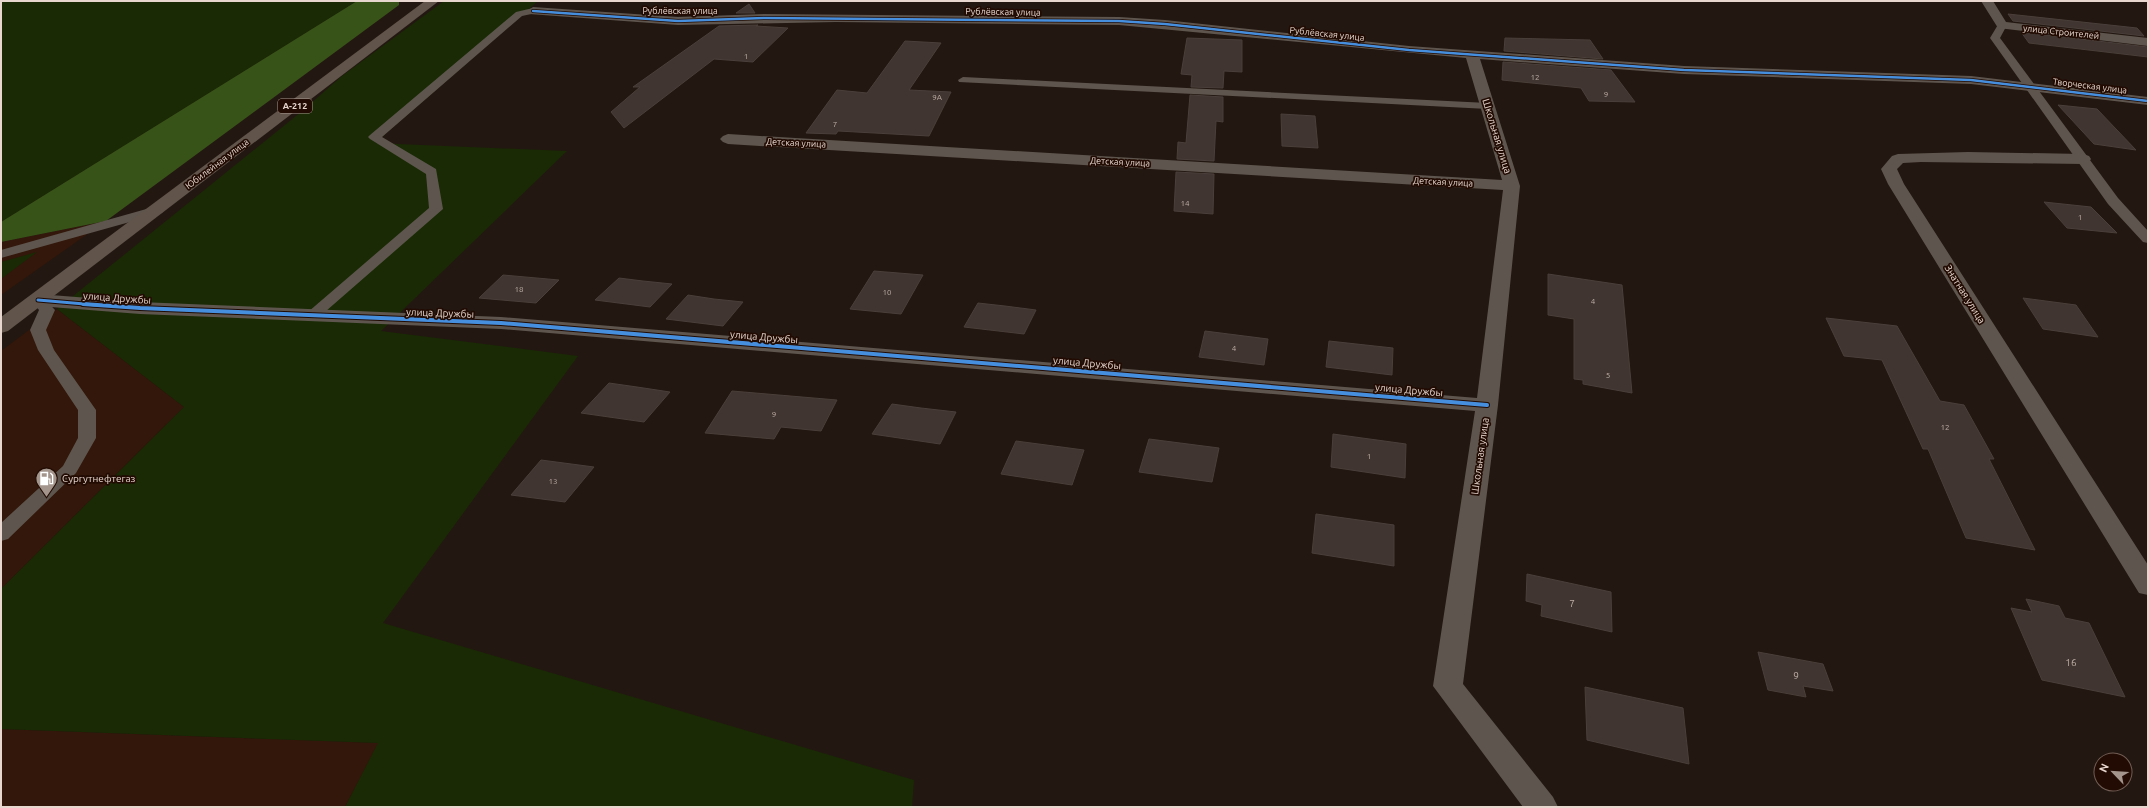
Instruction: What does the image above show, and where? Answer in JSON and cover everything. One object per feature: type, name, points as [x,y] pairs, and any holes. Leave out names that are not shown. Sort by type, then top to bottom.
[{"type":"highway","name":"Юбилейная улица","points":[[1,327],[433,1]]},
{"type":"street","points":[[1987,1],[2002,26]]},
{"type":"street","name":"Рублёвская улица","points":[[533,12],[678,21],[764,18],[1119,21],[1165,24],[1472,55],[1684,70],[1971,80],[2030,87]]},
{"type":"street","name":"улица Строителей","points":[[2002,26],[2148,42]]},
{"type":"street","name":"Школьная улица","points":[[1472,55],[1512,186],[1488,405],[1448,686],[1542,807]]},
{"type":"street","name":"Творческая улица","points":[[2030,87],[2148,101]]},
{"type":"street","name":"Детская улица","points":[[728,139],[1512,186]]},
{"type":"street","name":"Знатная улица","points":[[2083,159],[2028,160],[1925,157],[1898,159],[1889,169],[1896,184],[2148,586]]},
{"type":"street","name":"улица Дружбы","points":[[38,300],[140,308],[501,323],[1488,405]]},
{"type":"lane","points":[[313,315],[436,209],[432,172],[374,137],[519,14],[533,12]]},
{"type":"lane","points":[[2002,26],[1994,38],[2113,201],[2148,239]]},
{"type":"lane","points":[[963,80],[1488,106]]},
{"type":"lane","points":[[1,254],[156,210]]},
{"type":"lane","points":[[1,534],[70,469],[87,438],[88,410],[46,350],[38,330],[47,310],[38,300]]},
{"type":"shaded area","points":[[106,221],[1,295],[1,242]]},
{"type":"shaded area","name":"Сургутнефтегаз","points":[[57,309],[184,407],[1,589],[1,351]]},
{"type":"shaded area","points":[[1,729],[379,743],[345,807],[1,807]]},
{"type":"green space","points":[[1,1],[357,1],[1,222]]},
{"type":"green space","points":[[357,1],[399,1],[399,5],[106,221],[1,242],[1,222]]},
{"type":"green space","points":[[444,1],[538,1],[375,143],[567,151],[381,331],[578,356],[383,623],[914,780],[912,807],[345,807],[378,743],[1,729],[1,589],[184,407],[57,309],[301,112],[342,76]]},
{"type":"green space","points":[[37,252],[1,279],[1,262]]},
{"type":"building","points":[[749,4],[755,13],[736,13]]},
{"type":"building","points":[[2008,14],[2137,28],[2144,36],[2013,21]]},
{"type":"building","points":[[758,25],[756,26],[788,28],[753,62],[714,59],[624,128],[611,112],[640,87],[633,87],[719,26]]},
{"type":"building","points":[[2021,32],[2148,47],[2148,57],[2029,43]]},
{"type":"building","points":[[1187,38],[1242,40],[1242,72],[1224,71],[1223,88],[1191,87],[1192,75],[1181,74]]},
{"type":"building","points":[[1505,38],[1590,40],[1603,59],[1504,51]]},
{"type":"building","points":[[905,41],[941,43],[909,90],[951,92],[929,136],[838,131],[836,134],[806,133],[837,90],[867,93]]},
{"type":"building","points":[[1503,62],[1611,70],[1635,102],[1589,101],[1581,88],[1502,80]]},
{"type":"building","points":[[1190,95],[1223,97],[1223,122],[1216,121],[1214,161],[1177,159],[1178,142],[1186,143]]},
{"type":"building","points":[[2058,105],[2097,109],[2136,150],[2094,144]]},
{"type":"building","points":[[1281,114],[1315,116],[1318,148],[1282,146]]},
{"type":"building","points":[[1176,172],[1214,174],[1213,214],[1174,211]]},
{"type":"building","points":[[2044,202],[2091,207],[2117,233],[2067,228]]},
{"type":"building","points":[[874,271],[923,275],[901,314],[850,309]]},
{"type":"building","points":[[1548,274],[1622,285],[1632,393],[1583,384],[1583,380],[1574,379],[1574,319],[1548,315]]},
{"type":"building","points":[[503,275],[559,280],[536,303],[479,298]]},
{"type":"building","points":[[619,278],[672,284],[650,307],[595,300]]},
{"type":"building","points":[[688,295],[743,302],[723,326],[666,319]]},
{"type":"building","points":[[2023,298],[2076,305],[2098,337],[2043,329]]},
{"type":"building","points":[[978,303],[1036,310],[1024,334],[964,327]]},
{"type":"building","points":[[1826,318],[1897,326],[1940,401],[1964,405],[1994,459],[1989,459],[2035,550],[1966,538],[1928,449],[1923,449],[1882,360],[1844,356]]},
{"type":"building","points":[[1205,331],[1268,339],[1264,365],[1199,357]]},
{"type":"building","points":[[1329,341],[1393,348],[1392,375],[1326,367]]},
{"type":"building","points":[[609,383],[670,392],[644,422],[581,413]]},
{"type":"building","points":[[732,391],[837,400],[821,431],[781,427],[774,439],[705,433]]},
{"type":"building","points":[[892,404],[956,412],[940,444],[872,434]]},
{"type":"building","points":[[1333,434],[1406,444],[1405,478],[1331,467]]},
{"type":"building","points":[[1149,439],[1219,448],[1212,482],[1139,472]]},
{"type":"building","points":[[1016,441],[1084,450],[1072,485],[1001,474]]},
{"type":"building","points":[[541,460],[594,467],[565,502],[511,495]]},
{"type":"building","points":[[1316,514],[1394,525],[1394,566],[1312,553]]},
{"type":"building","points":[[1527,574],[1611,592],[1612,632],[1541,616],[1542,605],[1526,601]]},
{"type":"building","points":[[2026,599],[2059,606],[2065,618],[2089,623],[2125,697],[2042,680],[2011,608],[2032,612]]},
{"type":"building","points":[[1758,652],[1823,664],[1833,691],[1803,686],[1806,697],[1768,690]]},
{"type":"building","points":[[1585,687],[1683,708],[1689,764],[1587,740]]},
{"type":"cycle path","points":[[533,11],[678,21],[764,18],[1119,21],[1165,24],[1409,50],[1684,70],[1971,80],[2148,101]]},
{"type":"cycle path","points":[[38,300],[140,308],[501,323],[1487,405]]},
{"type":"place","name":"Сургутнефтегаз","points":[[47,498]]}]
